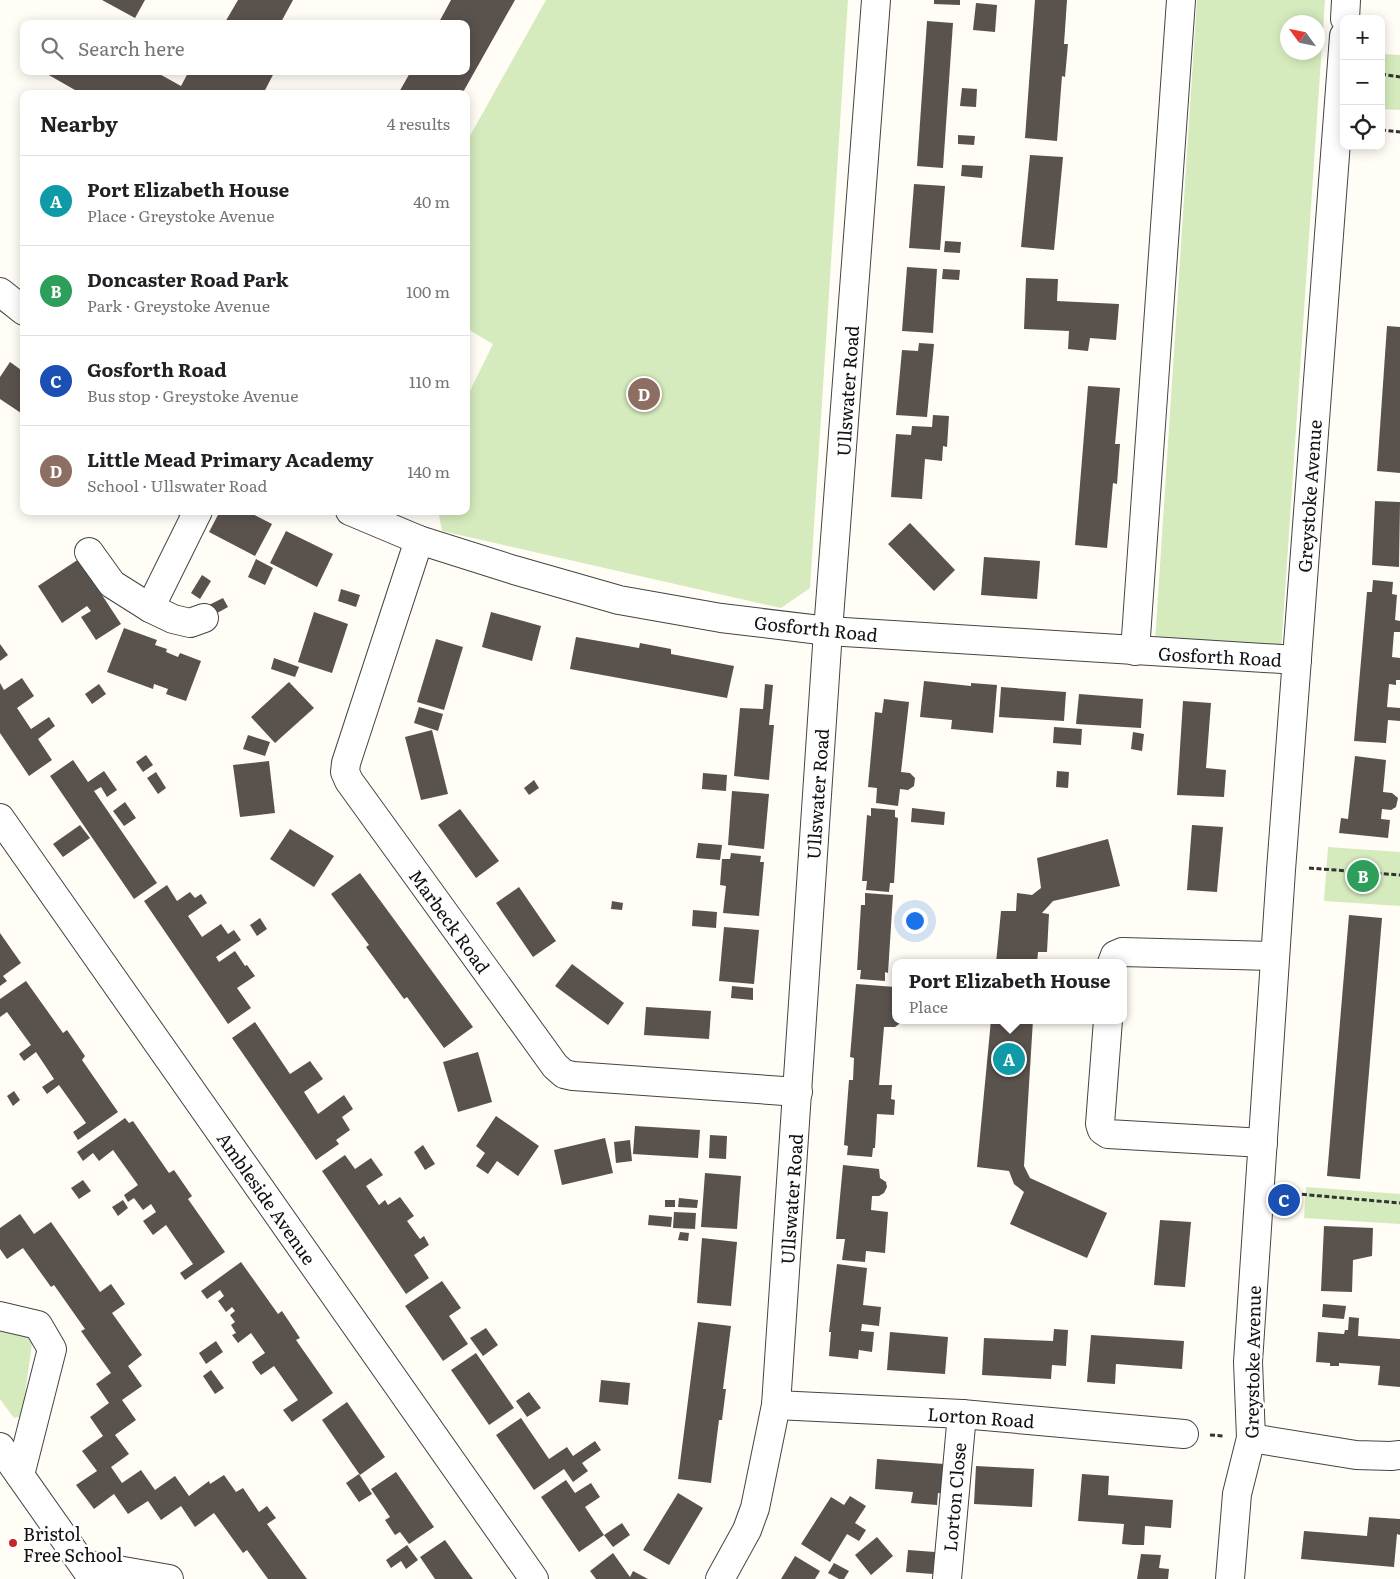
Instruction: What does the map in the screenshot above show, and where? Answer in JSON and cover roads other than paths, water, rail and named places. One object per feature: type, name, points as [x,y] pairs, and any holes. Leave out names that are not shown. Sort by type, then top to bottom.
[{"type":"street","name":"Ullswater Road","points":[[720,1579],[747,1530],[755,1508],[776,1406],[828,631],[876,0]]},
{"type":"street","points":[[1136,651],[1181,0]]},
{"type":"street","points":[[1345,15],[1346,0]]},
{"type":"street","name":"Greystoke Avenue","points":[[1230,1579],[1237,1494],[1251,1438],[1248,1362],[1281,863],[1342,60]]},
{"type":"street","points":[[0,292],[20,308]]},
{"type":"street","points":[[150,608],[196,515]]},
{"type":"street","name":"Gosforth Road","points":[[360,515],[419,540],[619,600],[721,618],[828,631],[1297,660]]},
{"type":"street","name":"Marbeck Road","points":[[419,540],[346,763],[345,772],[349,781],[555,1066],[564,1074],[583,1077],[798,1092]]},
{"type":"street","points":[[89,552],[112,584],[150,608],[173,619],[190,623],[204,618]]},
{"type":"street","name":"Ambleside Avenue","points":[[0,818],[534,1579]]},
{"type":"street","points":[[1114,959],[1115,955],[1122,952],[1275,956]]},
{"type":"street","points":[[1108,1024],[1100,1124],[1102,1130],[1108,1134],[1263,1143]]},
{"type":"street","points":[[0,1316],[38,1325],[52,1349],[20,1475]]},
{"type":"street","name":"Lorton Road","points":[[776,1406],[962,1414],[1184,1434]]},
{"type":"street","name":"Lorton Close","points":[[946,1579],[962,1414]]},
{"type":"street","points":[[1251,1438],[1356,1456],[1400,1455]]},
{"type":"street","points":[[0,1447],[88,1572],[170,1579]]},
{"type":"place","name":"Little Mead Primary Academy","points":[[644,394]]},
{"type":"place","name":"Doncaster Road Park","points":[[1363,876]]},
{"type":"place","name":"Port Elizabeth House","points":[[1009,1059]]},
{"type":"place","name":"Gosforth Road","points":[[1284,1200]]},
{"type":"place","name":"Bristol Free School","points":[[13,1543]]}]
